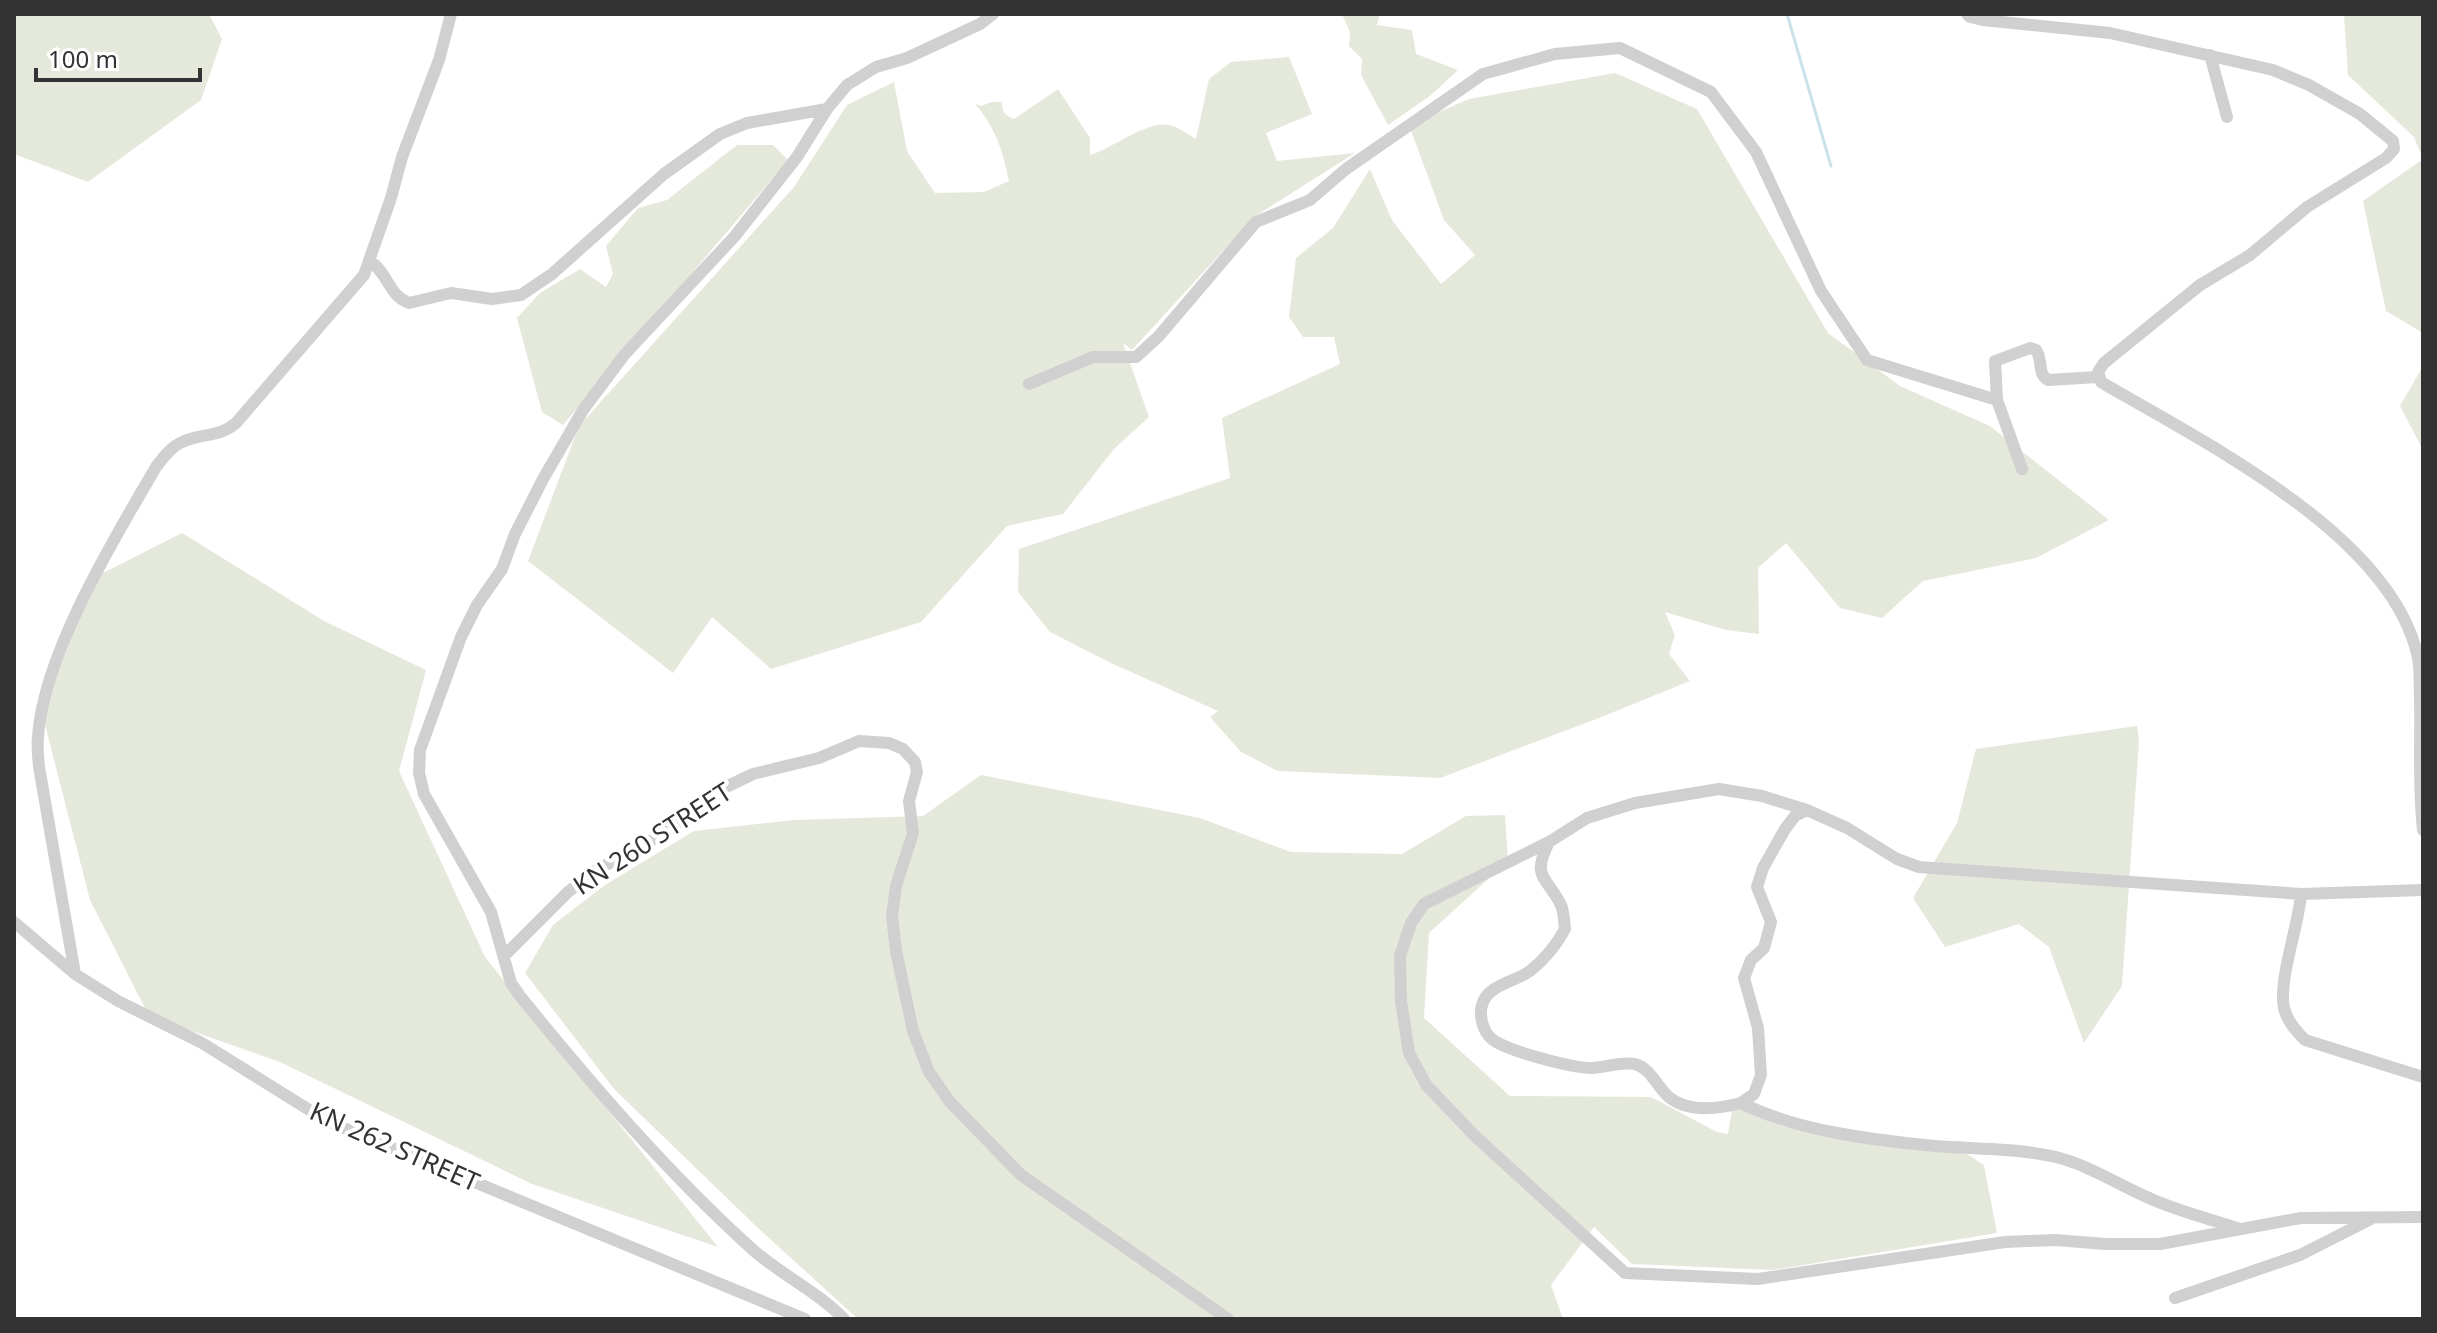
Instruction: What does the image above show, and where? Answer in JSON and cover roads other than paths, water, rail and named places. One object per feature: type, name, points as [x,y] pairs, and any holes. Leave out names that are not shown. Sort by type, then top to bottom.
[{"type":"street","points":[[75,974],[39,767],[38,736],[53,669],[84,598],[156,467],[172,448],[183,441],[226,432],[236,423],[364,275],[402,157],[442,49],[451,14]]},
{"type":"street","points":[[844,1319],[813,1291],[755,1252],[699,1198],[588,1081],[511,983],[491,912],[424,794],[419,773],[420,750],[461,637],[477,605],[502,569],[515,534],[543,479],[583,410],[625,354],[735,236],[797,157],[827,109],[847,85],[876,67],[941,43],[980,24],[993,14]]},
{"type":"street","points":[[1967,14],[1983,20],[2110,33],[2273,70],[2309,85],[2360,114],[2393,141],[2394,149],[2386,158],[2307,207],[2250,255],[2190,292],[2104,363],[2098,377],[2101,382],[2258,476],[2299,505],[2352,547],[2387,591],[2410,626],[2418,658],[2423,830]]},
{"type":"street","points":[[1029,384],[1093,357],[1136,357],[1158,337],[1256,222],[1310,200],[1346,169],[1483,74],[1555,54],[1620,48],[1711,92],[1756,152],[1821,291],[1867,360],[1997,400]]},
{"type":"street","points":[[2210,55],[2227,117]]},
{"type":"street","points":[[370,261],[384,272],[395,295],[409,303],[451,293],[492,299],[521,295],[552,274],[664,174],[720,134],[747,123],[827,109]]},
{"type":"street","points":[[2022,469],[1997,400],[1995,361],[2030,348],[2040,355],[2041,372],[2048,380],[2098,377]]},
{"type":"street","name":"KN 260 STREET","points":[[505,955],[568,892],[595,871],[665,833],[726,787],[753,774],[819,758],[859,741],[889,743],[903,749],[915,762],[917,772],[909,801],[913,833],[896,886],[892,916],[913,1031],[929,1072],[957,1111],[1021,1175],[1228,1319]]},
{"type":"street","points":[[2423,890],[2301,894],[1919,867],[1897,859],[1847,828],[1807,810],[1762,796],[1719,789],[1635,803],[1587,818],[1549,842],[1424,904],[1411,923],[1400,956],[1401,1001],[1409,1053],[1427,1086],[1476,1137],[1625,1273],[1758,1279],[1992,1243],[2055,1240],[2160,1244],[2301,1218],[2423,1217]]},
{"type":"street","points":[[1549,842],[1539,863],[1543,880],[1561,905],[1565,929],[1546,957],[1527,973],[1488,993],[1481,1006],[1481,1022],[1490,1038],[1556,1062],[1590,1068],[1633,1064],[1644,1069],[1670,1098],[1691,1107],[1718,1109],[1741,1103],[1754,1094],[1761,1075],[1758,1028],[1744,978],[1751,960],[1764,948],[1771,922],[1757,887],[1763,868],[1785,829],[1795,816],[1807,810]]},
{"type":"street","points":[[2301,894],[2285,980],[2284,1007],[2292,1026],[2305,1040],[2423,1077]]},
{"type":"street","name":"KN 262 STREET","points":[[14,922],[75,974],[118,1001],[202,1043],[327,1121],[805,1319]]},
{"type":"street","points":[[1741,1103],[1761,1113],[1805,1126],[1934,1146],[2015,1150],[2058,1158],[2127,1186],[2154,1201],[2239,1228]]},
{"type":"street","points":[[2175,1298],[2300,1255],[2376,1216]]},
{"type":"waterway","points":[[1787,14],[1831,166]]}]
